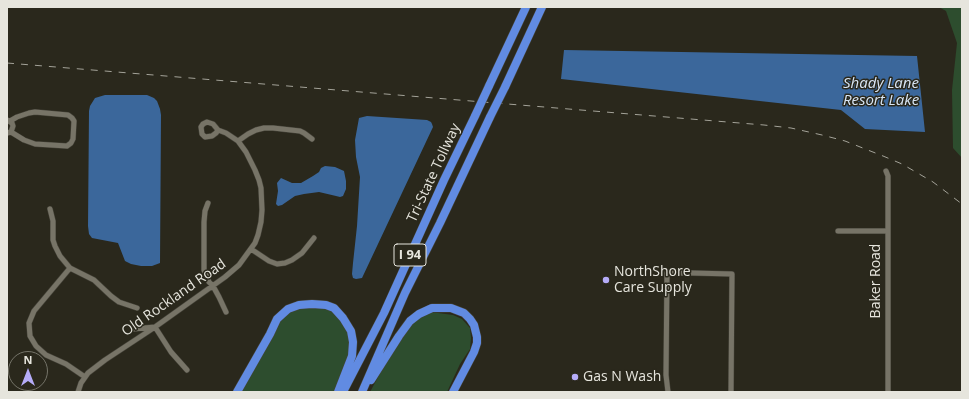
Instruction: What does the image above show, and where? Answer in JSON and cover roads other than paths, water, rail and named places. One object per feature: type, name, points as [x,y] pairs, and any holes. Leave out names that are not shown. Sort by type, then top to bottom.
[{"type":"highway","name":"Tri-State Tollway","points":[[343,392],[384,313],[444,180],[526,7]]},
{"type":"highway","name":"Tri-State Tollway","points":[[362,392],[405,293],[440,223],[542,7]]},
{"type":"highway","points":[[236,392],[270,334],[277,319],[288,309],[300,305],[312,304],[326,305],[334,308],[343,318],[351,331],[353,342],[352,356],[338,392]]},
{"type":"highway","points":[[362,392],[410,321],[419,314],[432,308],[458,310],[464,313],[474,325],[477,343],[474,352],[453,392]]},
{"type":"street","points":[[35,112],[68,115],[74,121],[73,139],[71,144],[67,146],[35,144],[9,132],[13,126],[9,121],[35,112]]},
{"type":"street","points":[[238,141],[248,134],[264,128],[300,131],[312,139]]},
{"type":"street","name":"Old Rockland Road","points":[[78,392],[81,383],[88,373],[213,286],[239,265],[251,249],[258,234],[261,222],[261,188],[255,170],[246,152],[238,141],[226,133],[218,130]]},
{"type":"street","name":"Baker Road","points":[[886,171],[888,176],[888,392]]},
{"type":"street","points":[[208,203],[205,211],[204,222],[204,270],[226,312]]},
{"type":"street","points":[[50,209],[53,221],[53,240],[55,246],[60,256],[70,268],[94,280],[119,302],[137,308]]},
{"type":"street","points":[[838,231],[888,231]]},
{"type":"street","points":[[251,249],[269,261],[277,264],[284,263],[292,260],[302,252],[314,238]]},
{"type":"street","points":[[70,268],[34,311],[29,323],[30,336],[36,346],[46,355],[66,364],[85,377]]},
{"type":"street","points":[[668,392],[666,375],[667,273],[732,274],[731,392]]},
{"type":"street","points":[[133,329],[155,327],[171,352],[187,370]]},
{"type":"water","name":"Shady Lane Resort Lake","points":[[564,50],[917,56],[925,132],[865,129],[841,110],[561,79]]},
{"type":"water","points":[[105,95],[147,95],[157,101],[160,109],[160,263],[152,266],[141,266],[125,261],[118,243],[92,238],[89,234],[89,111],[95,98]]},
{"type":"water","points":[[367,116],[427,120],[431,122],[433,127],[362,278],[356,279],[353,278],[352,274],[360,177],[356,157],[355,140],[359,118]]},
{"type":"water","points":[[325,166],[335,167],[344,171],[346,189],[343,196],[340,197],[319,192],[295,196],[282,205],[278,206],[276,204],[278,191],[277,183],[281,178],[292,183],[301,183],[319,172],[321,168]]},
{"type":"railway","points":[[7,63],[791,128],[845,141],[902,164],[933,182],[962,204]]},
{"type":"place","name":"NorthShore Care Supply","points":[[606,280]]},
{"type":"place","name":"Gas N Wash","points":[[575,377]]}]
